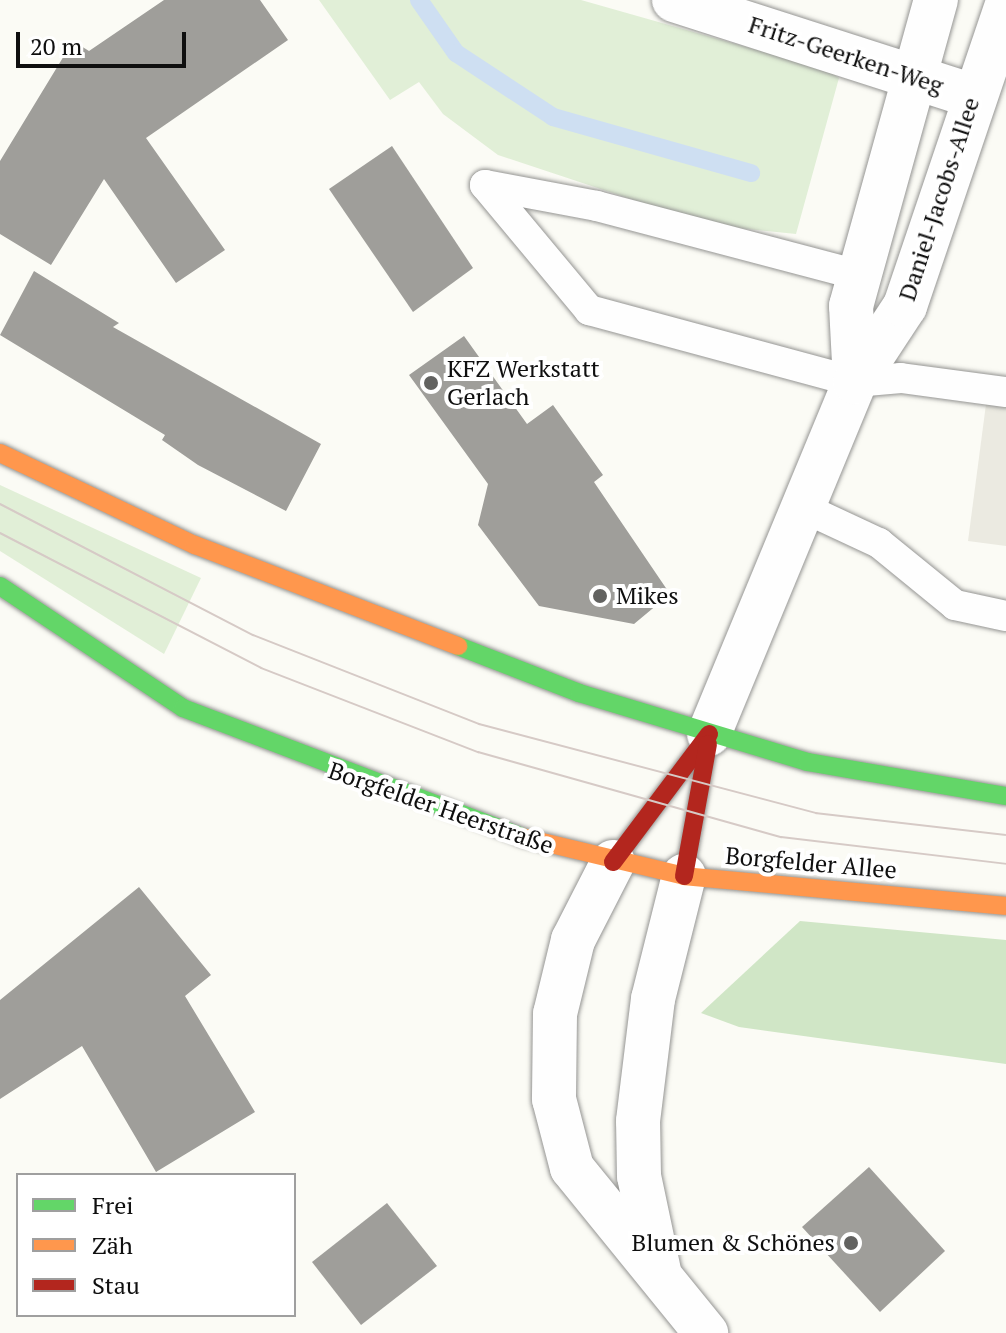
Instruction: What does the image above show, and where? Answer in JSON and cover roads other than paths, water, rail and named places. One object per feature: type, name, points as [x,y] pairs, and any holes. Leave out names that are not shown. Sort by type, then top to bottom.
[{"type":"main road","points":[[0,453],[195,545],[438,644],[709,734],[866,776],[1006,796]]},
{"type":"main road","name":"Borgfelder Heerstraße","points":[[0,586],[183,708],[486,829],[613,862]]},
{"type":"main road","points":[[613,862],[709,734]]},
{"type":"main road","points":[[684,876],[709,734]]},
{"type":"main road","name":"Borgfelder Allee","points":[[613,862],[684,876],[1006,906]]},
{"type":"street","name":"Fritz-Geerken-Weg","points":[[674,0],[973,96]]},
{"type":"street","name":"Daniel-Jacobs-Allee","points":[[855,382],[851,306],[909,76],[936,0]]},
{"type":"street","name":"Daniel-Jacobs-Allee","points":[[709,734],[806,509],[855,382],[905,306],[973,96],[1006,8]]},
{"type":"street","points":[[613,862],[573,940],[555,1014],[554,1099],[572,1168],[706,1333]]},
{"type":"street","points":[[660,1277],[639,1176],[638,1121],[653,999],[684,876]]},
{"type":"lane","points":[[858,275],[597,206],[485,185],[589,310],[855,382],[901,378],[1006,392]]},
{"type":"lane","points":[[806,509],[879,543],[955,605],[1006,616]]},
{"type":"waterway","points":[[419,0],[456,53],[553,117],[751,173]]},
{"type":"tram line","points":[[0,504],[253,635],[479,724],[816,813],[1006,835]]},
{"type":"tram line","points":[[0,533],[261,668],[478,752],[781,837],[1006,864]]},
{"type":"place","name":"KFZ Werkstatt Gerlach","points":[[431,383]]},
{"type":"place","name":"Mikes","points":[[600,596]]},
{"type":"place","name":"Blumen & Schönes","points":[[851,1243]]}]
